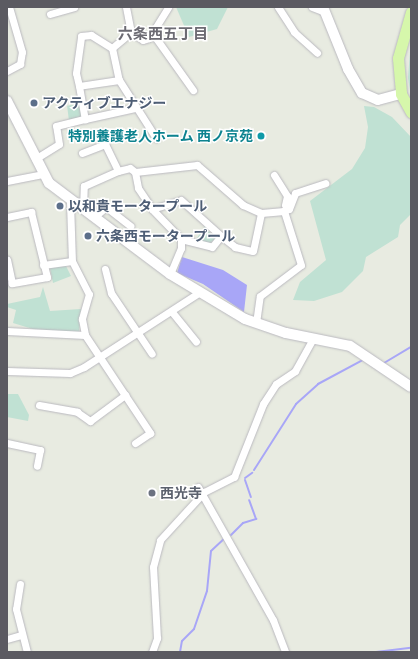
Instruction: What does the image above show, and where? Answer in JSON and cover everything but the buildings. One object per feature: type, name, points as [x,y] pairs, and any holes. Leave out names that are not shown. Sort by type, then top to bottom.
[{"type":"main road","points":[[411,12],[398,58],[401,94],[411,112]]},
{"type":"street","points":[[7,71],[20,64],[22,52],[9,7]]},
{"type":"street","points":[[50,14],[74,7]]},
{"type":"street","points":[[126,7],[131,32],[143,40],[153,34],[168,7]]},
{"type":"street","points":[[278,7],[294,32],[318,53]]},
{"type":"street","points":[[312,7],[324,10],[348,69],[362,93],[378,100],[401,94]]},
{"type":"street","points":[[112,48],[131,32]]},
{"type":"street","points":[[153,34],[193,90]]},
{"type":"street","points":[[85,119],[76,73],[81,36],[91,35],[112,48],[119,80],[135,108],[156,138]]},
{"type":"street","points":[[79,86],[119,80]]},
{"type":"street","points":[[7,101],[42,174],[70,202],[83,209],[170,274],[256,323],[312,340],[350,346],[411,387]]},
{"type":"street","points":[[35,159],[59,144],[56,126],[135,108]]},
{"type":"street","points":[[82,154],[105,144],[118,171]]},
{"type":"street","points":[[135,172],[197,165],[243,205],[261,213],[284,211],[289,208],[295,193],[325,183]]},
{"type":"street","points":[[83,209],[84,186],[118,171],[130,168],[135,172],[138,188],[152,209],[180,239],[212,247],[221,236]]},
{"type":"street","points":[[7,181],[42,174]]},
{"type":"street","points":[[256,323],[260,296],[301,265],[284,211],[287,196],[274,175]]},
{"type":"street","points":[[152,209],[180,200],[235,247],[253,251],[261,213]]},
{"type":"street","points":[[70,202],[72,261],[89,294],[82,319],[85,335],[150,433],[135,443]]},
{"type":"street","points":[[94,217],[106,207],[130,226]]},
{"type":"street","points":[[7,217],[31,212],[47,277],[12,283],[7,260]]},
{"type":"street","points":[[170,274],[181,248],[180,239]]},
{"type":"street","points":[[44,265],[72,261]]},
{"type":"street","points":[[105,269],[111,293],[136,333],[152,354]]},
{"type":"street","points":[[7,372],[70,373],[100,358],[136,333],[172,312],[200,292]]},
{"type":"street","points":[[172,312],[196,342]]},
{"type":"street","points":[[7,331],[85,335]]},
{"type":"street","points":[[152,652],[157,638],[155,553],[160,540],[204,492],[234,477],[263,404],[276,384],[295,371],[312,340]]},
{"type":"street","points":[[39,405],[77,412],[90,421],[125,395]]},
{"type":"street","points":[[7,443],[40,450],[37,466]]},
{"type":"street","points":[[198,487],[204,492],[273,620],[285,652]]},
{"type":"street","points":[[20,584],[16,609],[21,635],[27,652]]},
{"type":"street","points":[[7,639],[21,635]]},
{"type":"green space","points":[[176,7],[228,7],[217,29],[189,37]]},
{"type":"green space","points":[[411,38],[411,97],[408,78]]},
{"type":"green space","points":[[81,104],[83,120],[69,122],[67,106]]},
{"type":"green space","points":[[364,106],[374,107],[392,117],[411,137],[411,214],[400,225],[398,237],[366,257],[363,271],[342,292],[314,301],[293,300],[300,282],[326,260],[310,201],[352,169],[365,148],[368,127]]},
{"type":"green space","points":[[205,226],[215,239],[210,243],[195,241]]},
{"type":"green space","points":[[65,264],[71,276],[53,283],[50,268]]},
{"type":"green space","points":[[43,287],[50,311],[81,309],[79,332],[36,330],[13,323],[16,310],[7,307],[7,304],[40,297]]},
{"type":"green space","points":[[7,394],[18,394],[29,415],[28,421],[7,417]]},
{"type":"shaded area","points":[[182,257],[223,270],[247,285],[244,312],[203,284],[177,273]]},
{"type":"waterway","points":[[384,363],[411,347]]},
{"type":"waterway","points":[[254,470],[296,404],[318,384],[363,360]]},
{"type":"waterway","points":[[245,478],[252,473]]},
{"type":"waterway","points":[[245,480],[251,497]]},
{"type":"waterway","points":[[231,535],[243,523],[256,519],[249,500]]},
{"type":"waterway","points":[[180,652],[182,641],[194,629],[207,591],[211,551],[225,538]]},
{"type":"waterway","points":[[376,652],[411,648]]},
{"type":"place","name":"アクティブエナジー","points":[[34,103]]},
{"type":"place","name":"特別養護老人ホーム 西ノ京苑","points":[[261,136]]},
{"type":"place","name":"以和貴モータープール","points":[[60,206]]},
{"type":"place","name":"六条西モータープール","points":[[88,236]]},
{"type":"place","name":"西光寺","points":[[152,493]]},
{"type":"district","name":"六条西五丁目","points":[[163,34]]}]
